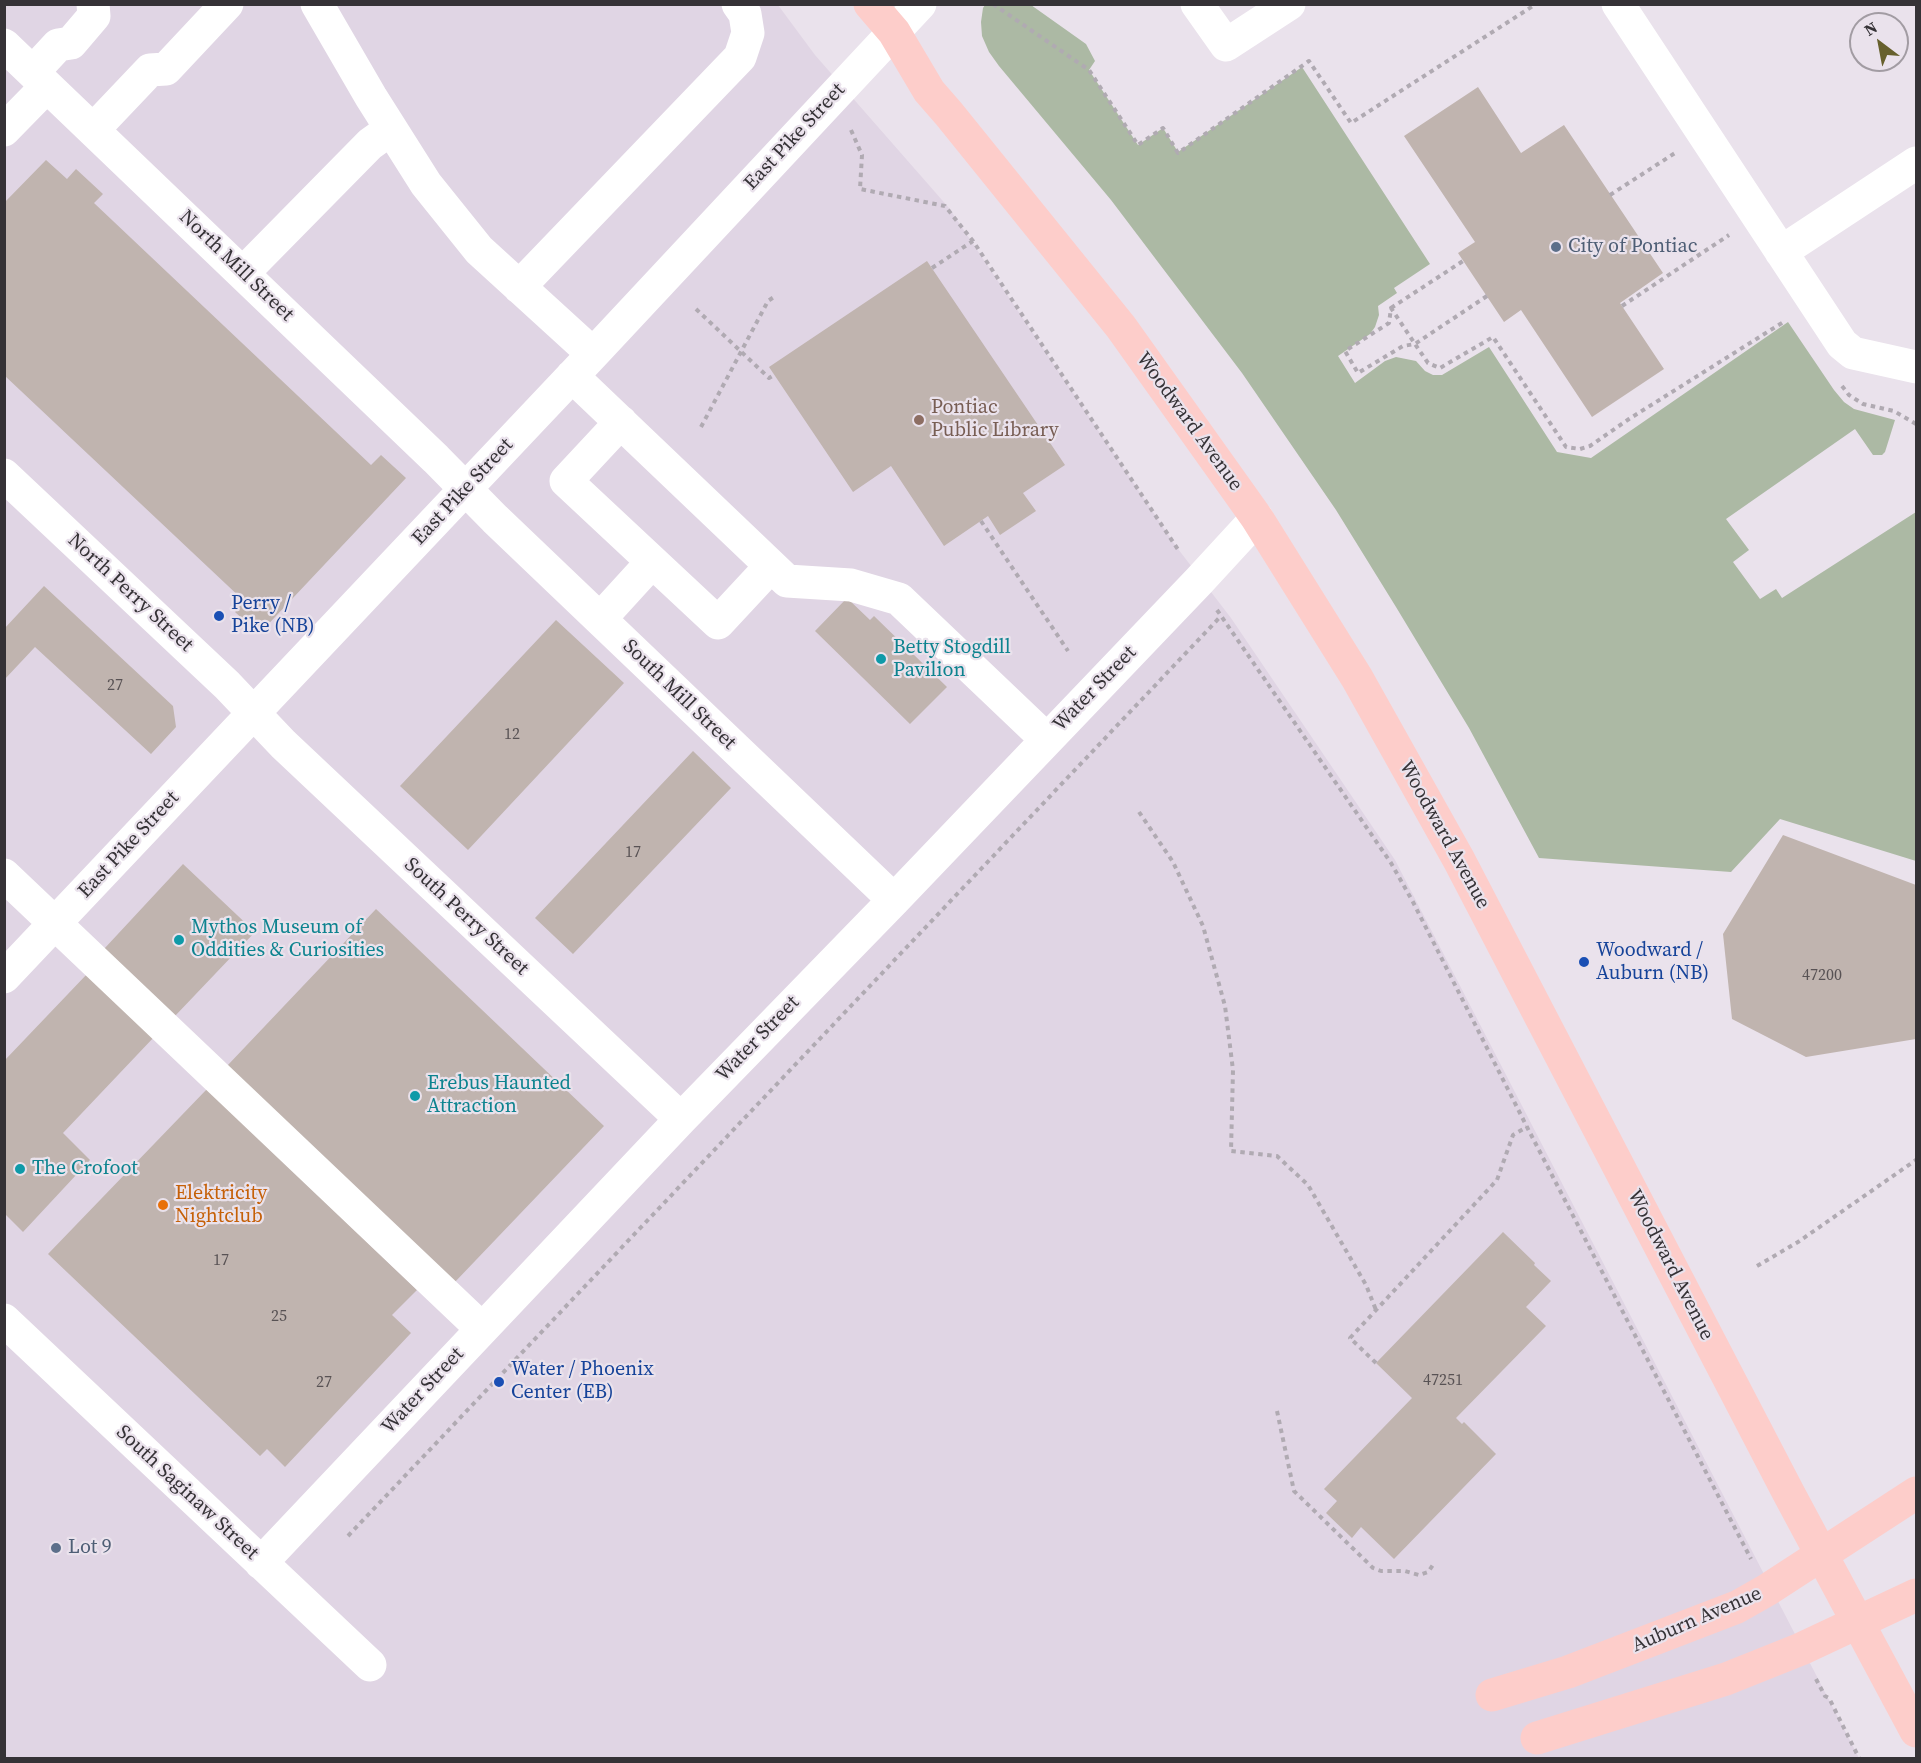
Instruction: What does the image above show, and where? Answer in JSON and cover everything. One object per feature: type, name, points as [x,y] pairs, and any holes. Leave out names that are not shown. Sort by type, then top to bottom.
[{"type":"main road","name":"Woodward Avenue","points":[[870,4],[894,32],[929,92],[1121,327],[1257,518],[1357,678],[1459,860],[1822,1555],[1917,1731]]},
{"type":"main road","name":"Auburn Avenue","points":[[1492,1695],[1568,1672],[1737,1607],[1917,1493]]},
{"type":"main road","points":[[1537,1738],[1726,1679],[1801,1649],[1917,1595]]},
{"type":"street","points":[[4,130],[40,79],[58,45],[57,30],[79,4]]},
{"type":"street","points":[[58,45],[71,43],[94,16],[93,4]]},
{"type":"street","points":[[101,137],[150,70],[166,69],[227,4]]},
{"type":"street","points":[[317,4],[426,184],[479,250],[519,287],[582,365],[621,422],[787,581],[851,585],[899,599],[1046,739]]},
{"type":"street","points":[[519,287],[740,57],[748,33],[745,14],[738,4]]},
{"type":"street","name":"East Pike Street","points":[[4,977],[466,489],[920,4]]},
{"type":"street","points":[[1197,4],[1226,45],[1289,4]]},
{"type":"street","points":[[1618,4],[1842,344],[1853,353],[1917,368]]},
{"type":"street","name":"North Mill Street","points":[[4,45],[466,489]]},
{"type":"street","points":[[243,273],[370,144],[391,129]]},
{"type":"street","points":[[1780,252],[1917,163]]},
{"type":"street","points":[[621,422],[566,481],[718,622],[771,566]]},
{"type":"street","name":"North Perry Street","points":[[4,475],[212,671],[253,713]]},
{"type":"street","name":"South Mill Street","points":[[466,489],[894,900]]},
{"type":"street","name":"Water Street","points":[[261,1563],[681,1119],[894,900],[1257,518]]},
{"type":"street","points":[[600,619],[652,562]]},
{"type":"street","name":"South Perry Street","points":[[253,713],[283,744],[681,1119]]},
{"type":"street","points":[[4,874],[482,1329]]},
{"type":"street","name":"South Saginaw Street","points":[[4,1320],[370,1665]]},
{"type":"path","points":[[993,4],[1089,70],[1138,145],[1163,128],[1178,153],[1309,61],[1351,123],[1536,4]]},
{"type":"path","points":[[1610,195],[1682,148]]},
{"type":"path","points":[[862,155],[860,189],[945,206],[974,241],[1221,616],[1391,863],[1754,1565]]},
{"type":"path","points":[[1622,306],[1736,230]]},
{"type":"path","points":[[932,268],[974,241]]},
{"type":"path","points":[[1463,261],[1391,308],[1389,323],[1345,351],[1358,373],[1403,346],[1415,344],[1487,296]]},
{"type":"path","points":[[701,427],[768,301],[774,297]]},
{"type":"path","points":[[1391,308],[1428,363],[1440,368],[1492,337],[1566,447],[1580,449],[1590,446],[1793,315]]},
{"type":"path","points":[[696,309],[769,378],[774,375]]},
{"type":"path","points":[[981,522],[1068,651]]},
{"type":"path","points":[[348,1536],[1221,616]]},
{"type":"path","points":[[1139,812],[1173,862],[1203,926],[1225,1006],[1233,1070],[1231,1151],[1277,1156],[1308,1185],[1366,1285],[1376,1310]]},
{"type":"path","points":[[1376,1363],[1350,1338],[1497,1180],[1513,1135],[1527,1127]]},
{"type":"path","points":[[1757,1266],[1798,1242],[1917,1160]]},
{"type":"path","points":[[1277,1411],[1294,1491],[1373,1568],[1381,1571],[1405,1571],[1419,1575],[1428,1572],[1436,1562]]},
{"type":"path","points":[[1819,1684],[1825,1696],[1829,1698],[1859,1758]]},
{"type":"shaded area","points":[[5,5],[778,5],[815,55],[949,208],[1175,545],[1231,618],[1395,860],[1859,1758],[5,1758]]},
{"type":"green space","points":[[985,5],[1031,5],[1086,44],[1095,61],[1089,70],[1138,145],[1163,128],[1178,152],[1302,67],[1430,264],[1394,288],[1397,293],[1378,306],[1379,315],[1370,334],[1338,356],[1355,383],[1385,361],[1396,357],[1416,361],[1425,371],[1433,375],[1442,375],[1489,347],[1557,452],[1591,458],[1788,322],[1844,402],[1854,409],[1895,420],[1882,455],[1873,455],[1855,429],[1726,519],[1749,550],[1733,562],[1760,599],[1776,589],[1782,598],[1916,512],[1916,861],[1780,819],[1731,872],[1539,858],[1469,728],[1336,510],[1242,373],[1111,200],[989,52],[982,36],[981,22]]},
{"type":"building","name":"City of Pontiac","points":[[1478,87],[1521,153],[1564,125],[1663,273],[1620,303],[1664,369],[1592,417],[1521,310],[1504,322],[1458,253],[1475,242],[1404,136]]},
{"type":"building","points":[[46,160],[67,179],[76,169],[103,194],[94,203],[371,465],[381,455],[406,478],[259,634],[235,612],[244,601],[4,375],[4,203]]},
{"type":"building","name":"Pontiac Public Library","points":[[927,261],[1065,465],[1023,493],[1036,511],[1000,535],[988,516],[944,546],[891,466],[853,492],[769,367]]},
{"type":"building","points":[[44,586],[173,706],[176,727],[151,754],[35,647],[4,680],[4,629]]},
{"type":"building","name":"Betty Stogdill Pavilion","points":[[847,598],[870,620],[874,616],[947,687],[910,724],[815,631]]},
{"type":"building","points":[[556,620],[624,683],[468,850],[400,786]]},
{"type":"building","points":[[693,751],[731,788],[573,954],[535,918]]},
{"type":"building","points":[[1783,835],[1916,885],[1916,1039],[1806,1057],[1732,1019],[1723,934]]},
{"type":"building","name":"Mythos Museum of Oddities & Curiosities","points":[[183,864],[255,932],[175,1016],[104,949]]},
{"type":"building","name":"Erebus Haunted Attraction","points":[[376,909],[604,1126],[454,1283],[227,1066]]},
{"type":"building","points":[[88,973],[155,1036],[63,1133],[90,1160],[23,1232],[5,1214],[5,1060]]},
{"type":"building","points":[[207,1089],[417,1290],[392,1315],[411,1333],[285,1467],[267,1449],[260,1456],[48,1254]]},
{"type":"building","points":[[1503,1232],[1551,1281],[1526,1307],[1546,1326],[1456,1418],[1462,1424],[1464,1422],[1496,1454],[1394,1559],[1361,1527],[1352,1538],[1326,1513],[1337,1501],[1324,1489],[1412,1398],[1376,1363]]},
{"type":"place","name":"City of Pontiac","points":[[1556,247]]},
{"type":"place","name":"Pontiac Public Library","points":[[919,420]]},
{"type":"place","name":"Perry / Pike (NB)","points":[[219,616]]},
{"type":"place","name":"Betty Stogdill Pavilion","points":[[881,659]]},
{"type":"place","name":"Mythos Museum of Oddities & Curiosities","points":[[179,940]]},
{"type":"place","name":"Woodward / Auburn (NB)","points":[[1584,962]]},
{"type":"place","name":"Erebus Haunted Attraction","points":[[415,1096]]},
{"type":"place","name":"The Crofoot","points":[[20,1169]]},
{"type":"place","name":"Elektricity Nightclub","points":[[163,1205]]},
{"type":"place","name":"Water / Phoenix Center (EB)","points":[[499,1382]]},
{"type":"place","name":"Lot 9","points":[[56,1548]]}]
